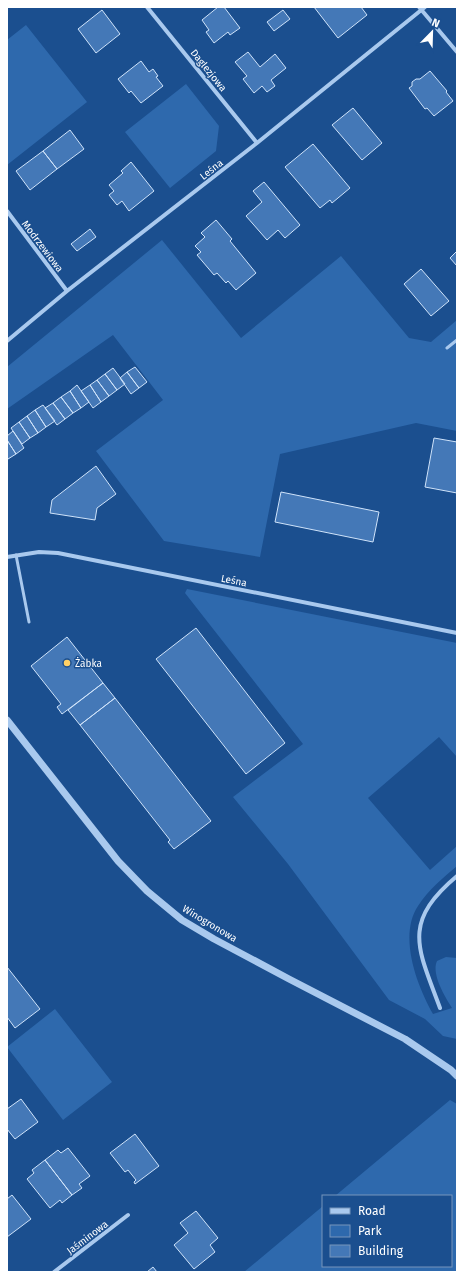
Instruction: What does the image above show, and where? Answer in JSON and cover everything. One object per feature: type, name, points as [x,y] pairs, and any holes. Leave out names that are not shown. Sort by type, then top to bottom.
[{"type":"street","name":"Daglezjowa","points":[[147,7],[257,143]]},
{"type":"street","name":"Leśna","points":[[7,341],[67,291],[257,143],[422,8]]},
{"type":"street","points":[[422,8],[457,52]]},
{"type":"street","name":"Modrzewiowa","points":[[7,211],[67,291]]},
{"type":"street","name":"Leśna","points":[[7,557],[39,552],[58,553],[457,633]]},
{"type":"street","name":"Winogronowa","points":[[7,720],[118,861],[153,896],[182,920],[214,939],[405,1039],[451,1070],[457,1076]]},
{"type":"street","points":[[440,1008],[422,960],[419,941],[420,926],[422,918],[431,902],[457,876]]},
{"type":"street","name":"Jaśminowa","points":[[54,1272],[128,1215]]},
{"type":"lane","points":[[447,348],[457,340]]},
{"type":"lane","points":[[16,555],[29,622]]},
{"type":"green space","points":[[26,25],[87,102],[7,165],[7,40]]},
{"type":"green space","points":[[186,84],[219,126],[216,151],[170,188],[125,132]]},
{"type":"green space","points":[[162,240],[241,338],[341,256],[409,338],[431,342],[457,320],[457,431],[416,423],[280,454],[260,557],[164,541],[96,451],[163,400],[113,335],[7,409],[7,367]]},
{"type":"green space","points":[[187,589],[457,643],[457,757],[439,737],[368,798],[430,870],[457,846],[457,866],[436,884],[426,895],[412,918],[410,946],[412,961],[421,990],[433,1014],[452,1008],[437,979],[437,961],[446,957],[457,958],[457,1039],[443,1036],[425,1019],[389,1000],[288,864],[233,797],[303,744],[185,593]]},
{"type":"green space","points":[[55,1009],[112,1082],[63,1120],[7,1047]]},
{"type":"green space","points":[[450,1100],[457,1104],[457,1272],[244,1272],[322,1207],[322,1267],[452,1267],[452,1195],[336,1195]]},
{"type":"building","points":[[218,7],[224,7],[240,28],[230,35],[228,32],[214,43],[206,32],[209,30],[202,20]]},
{"type":"building","points":[[314,7],[361,7],[367,15],[338,38]]},
{"type":"building","points":[[102,10],[120,34],[96,53],[78,29]]},
{"type":"building","points":[[283,10],[290,19],[274,31],[267,22]]},
{"type":"building","points":[[248,52],[260,67],[275,54],[286,68],[271,80],[275,86],[267,92],[262,86],[254,93],[243,79],[247,76],[235,62]]},
{"type":"building","points":[[141,61],[149,72],[153,69],[158,76],[156,77],[163,86],[141,103],[131,91],[129,93],[118,79]]},
{"type":"building","points":[[430,71],[447,91],[446,92],[453,101],[434,116],[427,108],[425,109],[409,88],[412,86],[412,82],[416,79],[420,79]]},
{"type":"building","points":[[353,108],[382,143],[362,160],[332,125]]},
{"type":"building","points":[[70,130],[84,149],[57,169],[43,151]]},
{"type":"building","points":[[313,144],[350,188],[332,203],[330,200],[320,208],[285,167]]},
{"type":"building","points":[[43,151],[57,169],[30,190],[16,171]]},
{"type":"building","points":[[131,162],[154,191],[129,211],[122,201],[117,205],[109,195],[114,191],[109,185],[123,173],[121,171]]},
{"type":"building","points":[[264,182],[300,225],[285,238],[278,230],[267,240],[246,216],[262,202],[253,191]]},
{"type":"building","points":[[216,220],[232,239],[230,241],[256,273],[236,290],[228,281],[226,283],[217,273],[214,275],[197,255],[201,252],[195,246],[205,237],[201,233]]},
{"type":"building","points":[[90,229],[96,237],[77,251],[71,244]]},
{"type":"building","points":[[457,252],[457,266],[450,258]]},
{"type":"building","points":[[421,269],[449,301],[431,316],[404,284]]},
{"type":"building","points":[[135,367],[147,382],[139,388],[127,372]]},
{"type":"building","points":[[113,368],[125,384],[117,390],[105,374]]},
{"type":"building","points":[[127,372],[139,388],[131,394],[120,378]]},
{"type":"building","points":[[105,374],[117,390],[109,396],[97,380]]},
{"type":"building","points":[[97,380],[109,396],[101,402],[90,385]]},
{"type":"building","points":[[77,385],[89,402],[81,408],[70,391]]},
{"type":"building","points":[[90,385],[101,402],[93,408],[81,391]]},
{"type":"building","points":[[70,391],[81,408],[73,413],[61,397]]},
{"type":"building","points":[[61,397],[73,413],[65,419],[53,403]]},
{"type":"building","points":[[53,403],[65,419],[57,425],[45,408]]},
{"type":"building","points":[[43,405],[55,421],[46,427],[35,410]]},
{"type":"building","points":[[35,410],[46,427],[38,433],[27,416]]},
{"type":"building","points":[[27,416],[38,433],[30,438],[19,422]]},
{"type":"building","points":[[19,422],[30,438],[22,444],[11,428]]},
{"type":"building","points":[[13,431],[24,448],[16,454],[7,440],[7,436]]},
{"type":"building","points":[[434,438],[457,442],[457,493],[425,487]]},
{"type":"building","points":[[7,440],[16,454],[8,459],[7,458]]},
{"type":"building","points":[[96,466],[116,494],[97,508],[95,520],[50,513],[52,500]]},
{"type":"building","points":[[281,492],[379,512],[373,542],[275,522]]},
{"type":"building","points":[[196,628],[285,743],[246,774],[156,659]]},
{"type":"building","points":[[67,637],[103,683],[62,714],[57,707],[61,704],[31,666]]},
{"type":"building","points":[[103,683],[115,698],[80,725],[68,710]]},
{"type":"building","points":[[115,698],[211,821],[174,849],[168,842],[170,840],[80,725]]},
{"type":"building","points":[[7,967],[40,1009],[15,1028],[7,1017]]},
{"type":"building","points":[[21,1099],[38,1122],[15,1139],[7,1129],[7,1109]]},
{"type":"building","points":[[135,1134],[159,1166],[135,1184],[134,1182],[136,1180],[128,1170],[125,1172],[110,1153]]},
{"type":"building","points":[[68,1148],[90,1176],[79,1184],[82,1188],[72,1195],[45,1160],[58,1150],[61,1153]]},
{"type":"building","points":[[45,1160],[72,1195],[62,1203],[60,1200],[50,1208],[27,1179],[34,1173],[32,1170]]},
{"type":"building","points":[[12,1195],[31,1219],[7,1237],[7,1199]]},
{"type":"building","points":[[196,1211],[218,1238],[210,1245],[215,1252],[194,1269],[174,1245],[188,1233],[180,1223]]},
{"type":"building","points":[[153,1267],[157,1272],[147,1272]]},
{"type":"place","name":"Żabka","points":[[67,663]]}]
